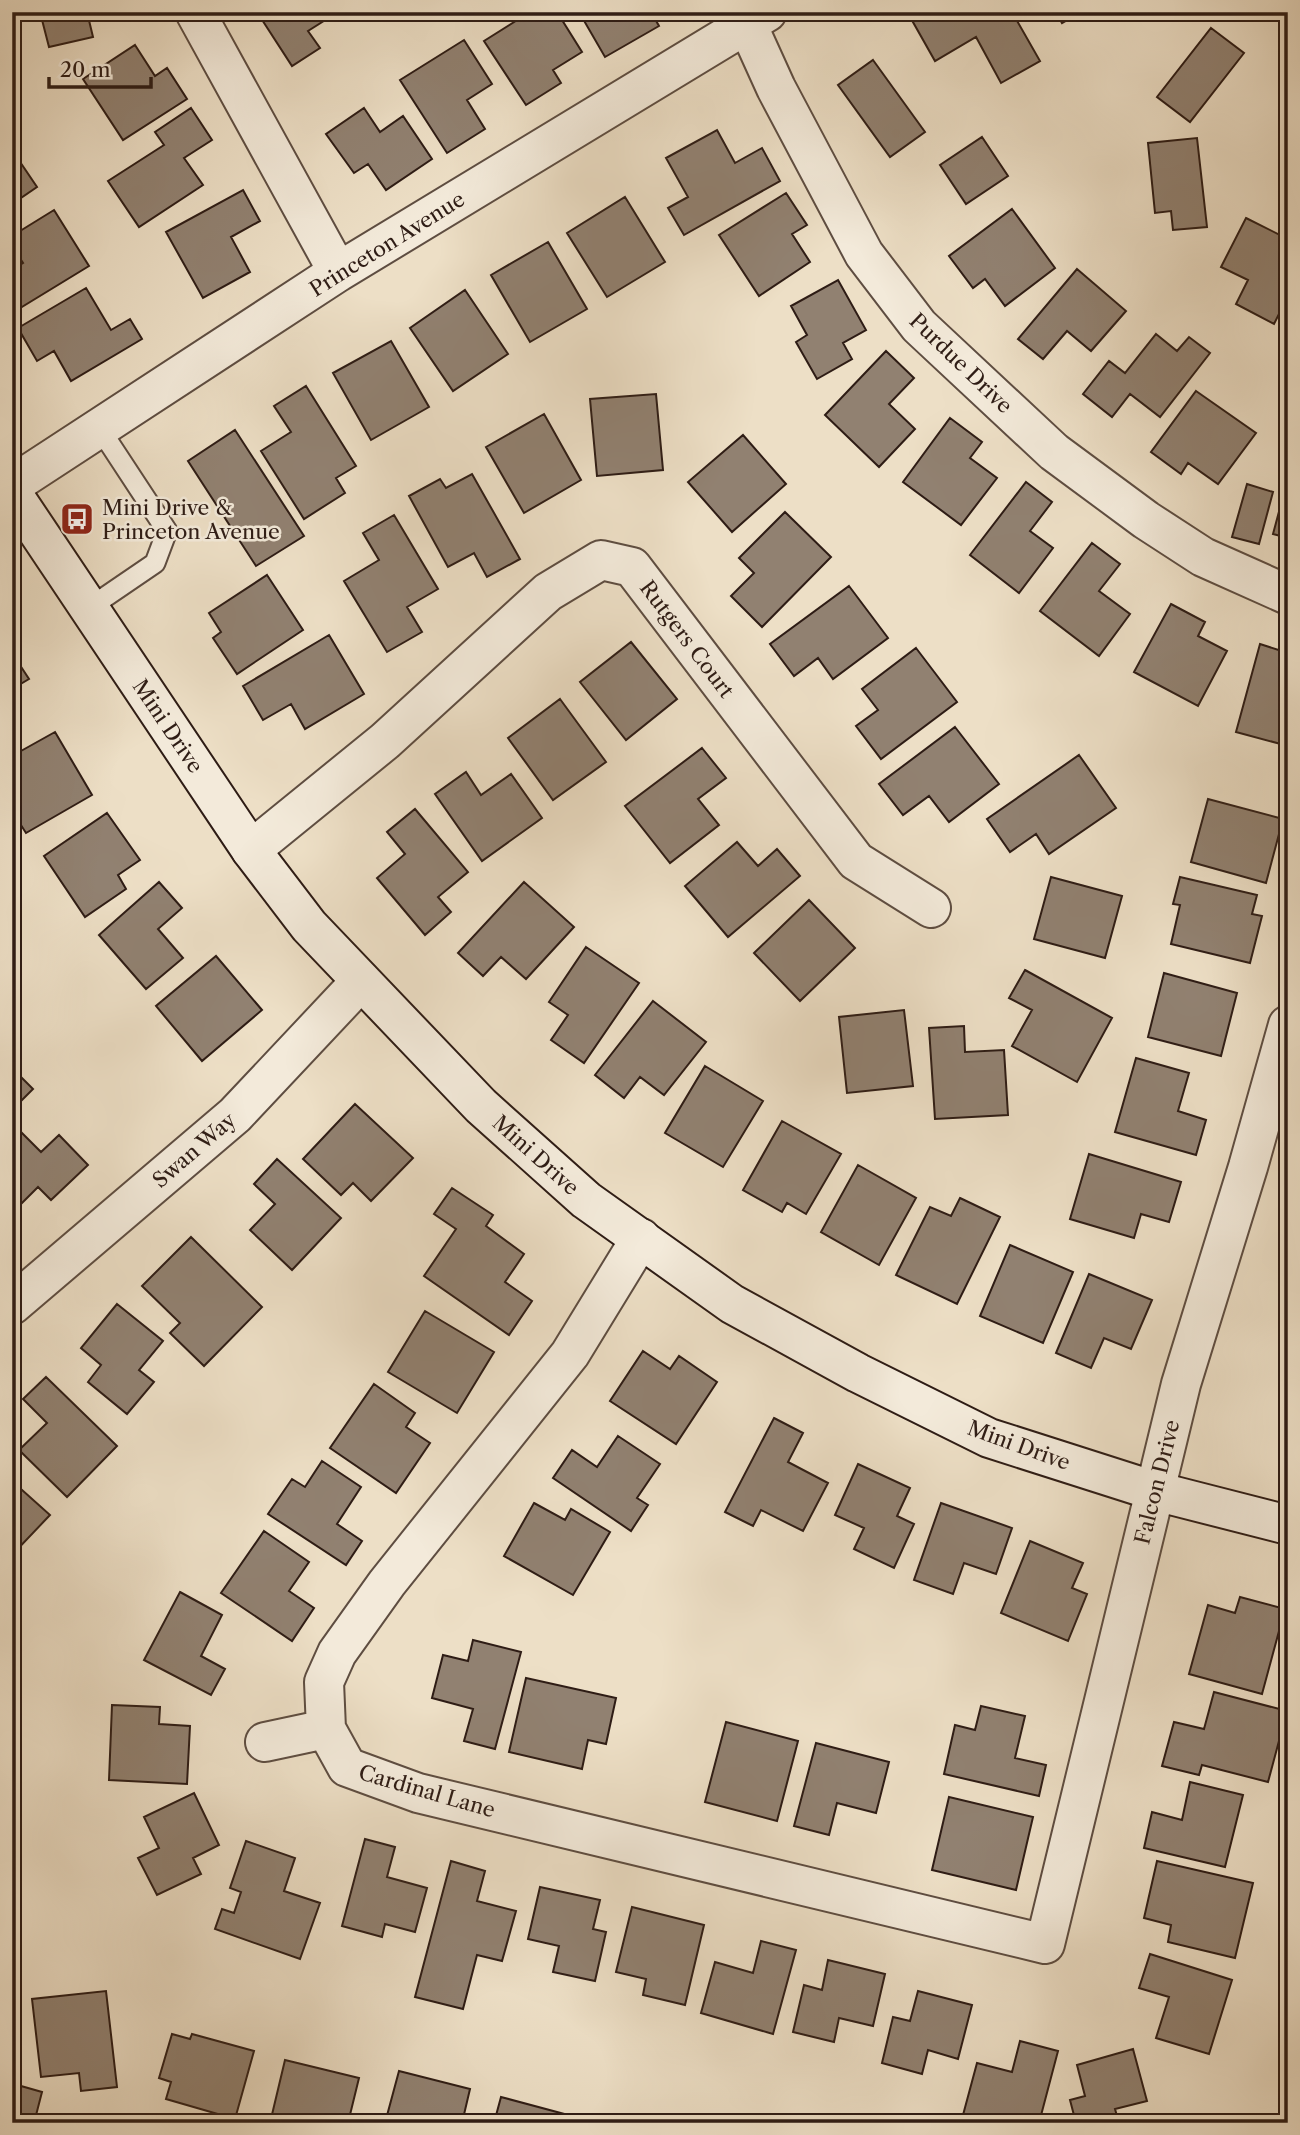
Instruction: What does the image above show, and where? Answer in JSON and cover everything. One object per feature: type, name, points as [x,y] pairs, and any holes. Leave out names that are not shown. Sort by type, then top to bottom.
[{"type":"street","points":[[195,12],[338,272]]},
{"type":"street","name":"Princeton Avenue","points":[[12,485],[338,272],[757,18]]},
{"type":"street","name":"Purdue Drive","points":[[757,18],[776,88],[864,254],[919,326],[1054,452],[1146,520],[1203,557],[1288,595]]},
{"type":"street","name":"Mini Drive","points":[[12,493],[251,850],[309,926],[481,1106],[586,1199],[732,1304],[858,1373],[977,1432],[1155,1491],[1288,1525]]},
{"type":"street","name":"Rutgers Court","points":[[251,850],[386,741],[548,592],[601,560],[632,568],[856,861],[932,908]]},
{"type":"street","name":"Swan Way","points":[[16,1292],[235,1115],[362,981]]},
{"type":"street","name":"Falcon Drive","points":[[1045,1944],[1181,1384],[1288,1026]]},
{"type":"street","name":"Cardinal Lane","points":[[641,1238],[570,1354],[387,1583],[337,1653],[324,1682],[326,1729],[347,1767],[418,1793],[1045,1944]]},
{"type":"street","points":[[265,1742],[326,1729]]},
{"type":"lane","points":[[89,608],[155,563],[166,531],[100,429]]},
{"type":"building","points":[[40,12],[87,12],[93,37],[49,47]]},
{"type":"building","points":[[257,12],[338,12],[308,31],[320,48],[292,66]]},
{"type":"building","points":[[530,12],[557,12],[582,52],[553,70],[561,83],[526,105],[484,41]]},
{"type":"building","points":[[579,12],[651,12],[659,26],[605,57]]},
{"type":"building","points":[[914,12],[1012,12],[1040,61],[1001,83],[976,37],[935,61],[909,15]]},
{"type":"building","points":[[1056,12],[1081,12],[1062,23]]},
{"type":"building","points":[[1211,28],[1244,53],[1190,122],[1157,97]]},
{"type":"building","points":[[464,40],[492,84],[467,100],[485,129],[447,153],[400,80]]},
{"type":"building","points":[[135,45],[155,76],[167,68],[187,99],[123,140],[83,79]]},
{"type":"building","points":[[873,60],[925,132],[890,157],[838,85]]},
{"type":"building","points":[[191,108],[212,140],[184,158],[203,185],[139,227],[108,181],[164,145],[155,132]]},
{"type":"building","points":[[364,108],[380,132],[403,116],[432,159],[386,190],[368,164],[354,173],[326,134]]},
{"type":"building","points":[[717,130],[735,163],[762,148],[780,181],[684,235],[668,208],[688,197],[666,158]]},
{"type":"building","points":[[982,137],[1008,176],[966,204],[940,165]]},
{"type":"building","points":[[1197,138],[1207,227],[1173,230],[1171,211],[1155,213],[1148,143]]},
{"type":"building","points":[[12,150],[37,187],[12,204]]},
{"type":"building","points":[[243,190],[260,221],[231,237],[250,272],[203,298],[166,232]]},
{"type":"building","points":[[786,193],[807,225],[792,234],[810,262],[759,296],[719,235]]},
{"type":"building","points":[[625,197],[665,262],[607,297],[567,233]]},
{"type":"building","points":[[1012,209],[1055,268],[1005,306],[985,279],[973,288],[949,256]]},
{"type":"building","points":[[54,210],[89,266],[12,313],[12,270],[23,263],[12,246],[12,236]]},
{"type":"building","points":[[1246,218],[1288,239],[1288,264],[1283,273],[1288,276],[1288,296],[1274,324],[1236,304],[1248,280],[1221,267]]},
{"type":"building","points":[[548,242],[587,309],[530,342],[491,275]]},
{"type":"building","points":[[1077,269],[1126,311],[1091,351],[1067,331],[1043,359],[1018,339]]},
{"type":"building","points":[[838,280],[866,330],[843,343],[852,359],[817,379],[796,342],[807,335],[791,306]]},
{"type":"building","points":[[86,288],[111,330],[130,319],[142,339],[71,381],[54,351],[37,361],[18,328]]},
{"type":"building","points":[[465,290],[508,354],[453,391],[410,328]]},
{"type":"building","points":[[1156,334],[1177,351],[1189,337],[1210,353],[1160,417],[1130,394],[1112,417],[1083,394],[1109,361],[1125,373]]},
{"type":"building","points":[[391,341],[429,407],[371,440],[333,373]]},
{"type":"building","points":[[886,351],[914,378],[889,404],[915,429],[879,467],[825,415]]},
{"type":"building","points":[[306,386],[356,466],[336,478],[345,493],[304,519],[261,451],[291,432],[274,406]]},
{"type":"building","points":[[1196,391],[1256,433],[1218,484],[1188,463],[1181,474],[1151,452]]},
{"type":"building","points":[[656,394],[663,470],[597,476],[590,399]]},
{"type":"building","points":[[544,414],[581,480],[524,513],[486,447]]},
{"type":"building","points":[[950,418],[982,442],[970,458],[997,478],[961,525],[903,482]]},
{"type":"building","points":[[235,430],[304,536],[256,566],[188,461]]},
{"type":"building","points":[[743,435],[786,484],[732,532],[688,482]]},
{"type":"building","points":[[472,474],[520,559],[487,577],[474,553],[448,567],[409,496],[440,479],[446,488]]},
{"type":"building","points":[[1288,478],[1288,538],[1273,534]]},
{"type":"building","points":[[1026,482],[1052,502],[1030,531],[1053,548],[1019,593],[970,555]]},
{"type":"building","points":[[1247,484],[1273,492],[1259,544],[1232,537]]},
{"type":"building","points":[[785,512],[831,557],[762,627],[731,596],[754,573],[739,558]]},
{"type":"building","points":[[394,515],[438,589],[407,607],[422,632],[387,652],[344,581],[379,560],[363,533]]},
{"type":"building","points":[[1092,543],[1120,564],[1099,591],[1130,614],[1099,656],[1040,611]]},
{"type":"building","points":[[267,575],[303,630],[237,674],[213,638],[221,632],[209,613]]},
{"type":"building","points":[[849,586],[888,638],[833,679],[818,658],[794,676],[770,644]]},
{"type":"building","points":[[1171,604],[1205,622],[1198,636],[1227,651],[1198,706],[1134,672]]},
{"type":"building","points":[[329,635],[364,694],[305,729],[291,704],[263,720],[243,686]]},
{"type":"building","points":[[631,642],[677,699],[626,740],[580,682]]},
{"type":"building","points":[[1260,644],[1288,653],[1281,688],[1288,690],[1288,746],[1236,732]]},
{"type":"building","points":[[916,648],[957,702],[881,759],[856,726],[878,710],[862,689]]},
{"type":"building","points":[[12,653],[29,679],[12,689]]},
{"type":"building","points":[[560,699],[606,762],[553,800],[508,738]]},
{"type":"building","points":[[955,727],[999,784],[949,822],[929,796],[903,815],[879,784]]},
{"type":"building","points":[[55,732],[92,795],[26,833],[12,811],[12,756]]},
{"type":"building","points":[[702,748],[726,778],[698,799],[719,825],[670,863],[625,806]]},
{"type":"building","points":[[1079,755],[1116,808],[1049,854],[1036,834],[1010,852],[987,819]]},
{"type":"building","points":[[466,772],[481,795],[511,774],[542,818],[482,861],[435,794]]},
{"type":"building","points":[[1208,799],[1283,819],[1266,883],[1191,862]]},
{"type":"building","points":[[415,809],[468,872],[438,897],[451,912],[425,935],[377,878],[405,854],[387,832]]},
{"type":"building","points":[[107,813],[140,860],[118,875],[126,889],[85,917],[44,856]]},
{"type":"building","points":[[737,842],[758,866],[777,849],[800,876],[728,937],[685,886]]},
{"type":"building","points":[[1051,877],[1122,896],[1105,958],[1034,939]]},
{"type":"building","points":[[1180,877],[1257,895],[1252,914],[1262,916],[1250,963],[1171,944],[1180,905],[1173,904]]},
{"type":"building","points":[[159,882],[182,908],[158,929],[183,958],[146,989],[99,935]]},
{"type":"building","points":[[524,882],[574,927],[526,979],[501,957],[483,976],[458,953]]},
{"type":"building","points":[[809,900],[855,948],[800,1001],[754,953]]},
{"type":"building","points":[[586,947],[639,983],[584,1063],[551,1040],[568,1015],[549,1002]]},
{"type":"building","points":[[216,956],[262,1010],[202,1061],[156,1006]]},
{"type":"building","points":[[1025,970],[1112,1018],[1077,1082],[1012,1046],[1032,1010],[1009,998]]},
{"type":"building","points":[[1164,973],[1237,993],[1221,1056],[1148,1037]]},
{"type":"building","points":[[653,1001],[706,1042],[664,1095],[640,1077],[624,1098],[595,1075]]},
{"type":"building","points":[[904,1010],[913,1086],[847,1093],[839,1017]]},
{"type":"building","points":[[964,1026],[965,1052],[1004,1050],[1008,1115],[935,1119],[929,1028]]},
{"type":"building","points":[[1136,1058],[1189,1073],[1178,1111],[1206,1120],[1196,1155],[1115,1132]]},
{"type":"building","points":[[705,1066],[763,1101],[723,1167],[665,1133]]},
{"type":"building","points":[[12,1068],[33,1089],[12,1110]]},
{"type":"building","points":[[355,1104],[413,1158],[371,1201],[353,1183],[341,1195],[303,1159]]},
{"type":"building","points":[[782,1121],[841,1154],[806,1214],[787,1203],[782,1212],[743,1190]]},
{"type":"building","points":[[16,1127],[41,1152],[59,1135],[88,1165],[51,1200],[38,1187],[17,1208],[12,1202],[12,1131]]},
{"type":"building","points":[[1089,1154],[1181,1182],[1169,1222],[1141,1214],[1134,1238],[1070,1219]]},
{"type":"building","points":[[277,1159],[341,1218],[292,1270],[250,1230],[275,1204],[254,1184]]},
{"type":"building","points":[[858,1165],[916,1198],[879,1265],[821,1232]]},
{"type":"building","points":[[452,1188],[493,1215],[486,1226],[524,1254],[505,1282],[532,1301],[509,1335],[424,1276],[456,1229],[434,1214]]},
{"type":"building","points":[[960,1198],[1000,1217],[957,1304],[896,1275],[930,1207],[951,1216]]},
{"type":"building","points":[[191,1237],[262,1307],[204,1366],[170,1333],[180,1323],[142,1286]]},
{"type":"building","points":[[1010,1245],[1073,1272],[1043,1343],[980,1316]]},
{"type":"building","points":[[1089,1274],[1152,1300],[1131,1349],[1104,1338],[1091,1368],[1056,1353]]},
{"type":"building","points":[[117,1304],[163,1341],[139,1370],[154,1382],[127,1414],[88,1382],[101,1365],[81,1348]]},
{"type":"building","points":[[425,1311],[494,1352],[457,1413],[388,1372]]},
{"type":"building","points":[[643,1351],[670,1369],[679,1356],[717,1382],[676,1444],[610,1401]]},
{"type":"building","points":[[46,1377],[117,1446],[67,1497],[19,1450],[47,1423],[23,1399]]},
{"type":"building","points":[[374,1384],[415,1413],[406,1427],[430,1443],[396,1493],[330,1448]]},
{"type":"building","points":[[774,1418],[803,1433],[788,1462],[828,1483],[803,1531],[761,1510],[753,1526],[725,1512]]},
{"type":"building","points":[[618,1436],[660,1464],[637,1498],[648,1505],[631,1531],[553,1478],[572,1450],[597,1467]]},
{"type":"building","points":[[322,1461],[361,1487],[337,1524],[362,1541],[346,1565],[268,1514],[292,1479],[305,1487]]},
{"type":"building","points":[[858,1464],[910,1488],[897,1516],[914,1524],[894,1568],[854,1549],[864,1528],[835,1515]]},
{"type":"building","points":[[12,1481],[50,1515],[12,1555]]},
{"type":"building","points":[[534,1503],[565,1520],[571,1509],[610,1532],[573,1595],[504,1556]]},
{"type":"building","points":[[941,1503],[1012,1528],[996,1574],[964,1563],[953,1594],[914,1580]]},
{"type":"building","points":[[264,1531],[309,1562],[289,1591],[314,1608],[292,1641],[221,1593]]},
{"type":"building","points":[[1030,1541],[1083,1563],[1072,1588],[1087,1594],[1068,1641],[1001,1613]]},
{"type":"building","points":[[180,1592],[222,1615],[201,1656],[225,1669],[211,1695],[144,1660]]},
{"type":"building","points":[[1240,1597],[1285,1609],[1262,1694],[1189,1674],[1208,1605],[1235,1613]]},
{"type":"building","points":[[473,1640],[521,1652],[495,1749],[464,1741],[473,1709],[432,1698],[443,1655],[468,1661]]},
{"type":"building","points":[[526,1678],[616,1698],[606,1744],[588,1740],[582,1769],[509,1752]]},
{"type":"building","points":[[1214,1692],[1287,1711],[1268,1782],[1202,1765],[1199,1775],[1162,1766],[1174,1722],[1204,1729]]},
{"type":"building","points":[[112,1705],[160,1707],[159,1724],[190,1726],[187,1784],[109,1780]]},
{"type":"building","points":[[981,1706],[1025,1716],[1015,1758],[1046,1765],[1039,1796],[944,1774],[955,1725],[975,1730]]},
{"type":"building","points":[[726,1722],[798,1741],[777,1821],[705,1802]]},
{"type":"building","points":[[816,1743],[889,1762],[876,1813],[837,1803],[829,1835],[794,1826]]},
{"type":"building","points":[[1190,1782],[1243,1795],[1225,1867],[1144,1848],[1152,1812],[1182,1820]]},
{"type":"building","points":[[194,1793],[219,1845],[193,1858],[201,1874],[157,1895],[138,1858],[159,1848],[144,1817]]},
{"type":"building","points":[[949,1797],[1033,1817],[1016,1890],[932,1870]]},
{"type":"building","points":[[365,1839],[395,1847],[387,1877],[427,1888],[415,1932],[385,1924],[382,1937],[342,1926]]},
{"type":"building","points":[[246,1841],[295,1858],[284,1891],[320,1903],[300,1959],[215,1929],[222,1909],[234,1913],[241,1892],[230,1888]]},
{"type":"building","points":[[451,1861],[485,1871],[477,1901],[516,1911],[502,1961],[477,1955],[463,2009],[415,1997]]},
{"type":"building","points":[[1157,1861],[1253,1883],[1235,1958],[1168,1942],[1171,1925],[1144,1918]]},
{"type":"building","points":[[540,1887],[600,1900],[593,1929],[606,1932],[595,1981],[553,1972],[559,1946],[528,1939]]},
{"type":"building","points":[[632,1907],[704,1925],[685,2005],[643,1995],[646,1979],[616,1972]]},
{"type":"building","points":[[761,1941],[796,1950],[773,2034],[701,2013],[715,1962],[753,1973]]},
{"type":"building","points":[[1150,1954],[1232,1980],[1209,2054],[1156,2038],[1169,1997],[1139,1988]]},
{"type":"building","points":[[828,1960],[885,1974],[873,2026],[839,2018],[834,2042],[793,2032],[804,1985],[822,1990]]},
{"type":"building","points":[[106,1991],[117,2087],[81,2091],[79,2073],[41,2077],[32,1999]]},
{"type":"building","points":[[918,1991],[972,2005],[958,2059],[928,2050],[922,2074],[882,2063],[893,2017],[910,2021]]},
{"type":"building","points":[[172,2034],[190,2039],[192,2034],[254,2051],[235,2119],[166,2099],[171,2082],[159,2078]]},
{"type":"building","points":[[1020,2041],[1058,2051],[1039,2123],[991,2123],[963,2115],[977,2063],[1012,2072]]},
{"type":"building","points":[[1133,2049],[1147,2101],[1115,2109],[1119,2123],[1076,2123],[1070,2100],[1085,2096],[1077,2065]]},
{"type":"building","points":[[285,2060],[359,2078],[348,2123],[270,2123]]},
{"type":"building","points":[[399,2071],[470,2089],[462,2123],[385,2123]]},
{"type":"building","points":[[12,2072],[17,2074],[14,2084],[42,2092],[34,2123],[12,2123]]},
{"type":"building","points":[[501,2097],[572,2116],[571,2123],[494,2123]]},
{"type":"place","name":"Mini Drive & Princeton Avenue","points":[[77,519]]}]
